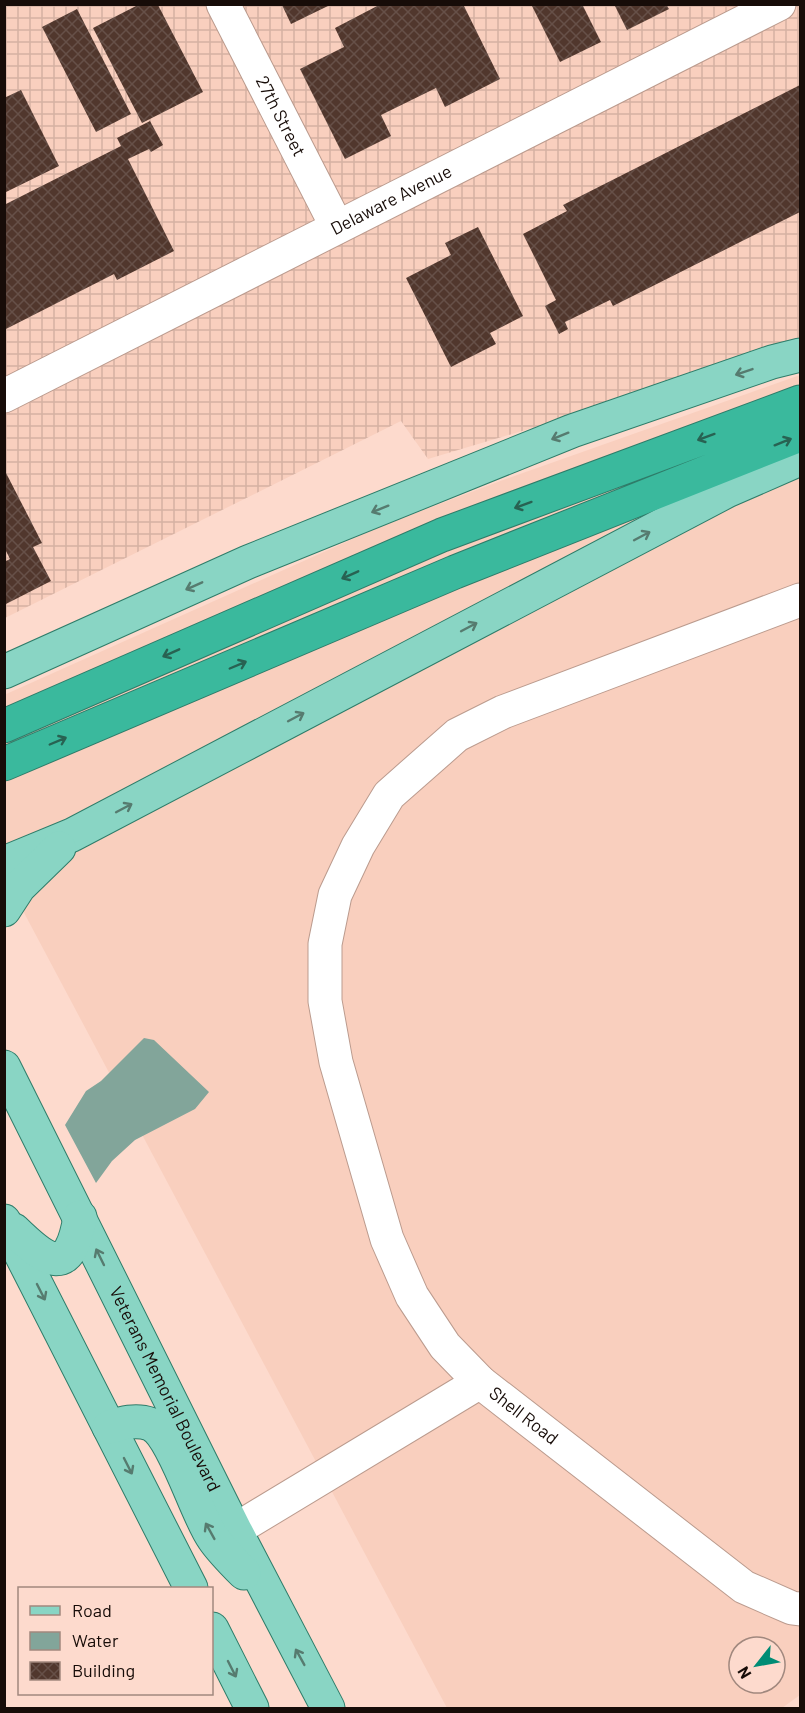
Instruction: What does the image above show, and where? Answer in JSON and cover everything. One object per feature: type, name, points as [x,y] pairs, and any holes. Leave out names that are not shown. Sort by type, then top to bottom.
[{"type":"highway","points":[[4,726],[442,535],[801,402]]},
{"type":"highway","points":[[4,764],[455,572],[801,435]]},
{"type":"main road","points":[[4,672],[248,562],[572,431],[772,362],[801,355]]},
{"type":"main road","points":[[4,863],[72,835],[727,491],[801,459]]},
{"type":"main road","points":[[4,910],[19,887],[72,835]]},
{"type":"main road","name":"Veterans Memorial Boulevard","points":[[4,1067],[274,1608],[328,1708]]},
{"type":"main road","points":[[4,1221],[40,1255],[52,1259],[65,1256],[72,1246],[80,1217]]},
{"type":"main road","points":[[4,1221],[190,1587]]},
{"type":"main road","points":[[109,1427],[131,1421],[150,1424],[159,1431],[171,1450],[212,1537],[274,1608]]},
{"type":"main road","points":[[213,1631],[252,1708]]},
{"type":"street","name":"27th Street","points":[[224,4],[337,227]]},
{"type":"street","name":"Delaware Avenue","points":[[4,396],[779,4]]},
{"type":"street","points":[[480,1382],[445,1346],[412,1296],[387,1239],[362,1156],[336,1062],[326,1001],[325,944],[335,895],[358,846],[389,795],[457,735],[503,712],[801,600]]},
{"type":"street","name":"Shell Road","points":[[235,1530],[480,1382],[744,1587],[792,1608],[801,1609]]},
{"type":"shaded area","points":[[5,5],[800,5],[800,348],[428,459],[401,421],[5,618]]},
{"type":"shaded area","points":[[800,375],[800,1695],[782,1708],[447,1708],[5,877],[4,695],[384,525],[503,480]]},
{"type":"water","points":[[144,1038],[154,1040],[209,1092],[195,1109],[135,1140],[112,1161],[96,1183],[65,1125],[86,1091],[101,1081]]},
{"type":"building","points":[[381,4],[463,4],[500,79],[445,107],[436,88],[381,115],[391,136],[345,159],[300,69],[344,47],[335,28]]},
{"type":"building","points":[[531,4],[582,4],[601,42],[560,62]]},
{"type":"building","points":[[614,4],[666,4],[669,9],[627,30]]},
{"type":"building","points":[[138,5],[158,5],[203,92],[142,123],[93,28]]},
{"type":"building","points":[[282,5],[330,5],[291,24]]},
{"type":"building","points":[[77,9],[131,114],[96,132],[42,27]]},
{"type":"building","points":[[800,85],[800,212],[613,306],[610,300],[565,322],[568,329],[559,334],[545,306],[556,300],[523,234],[567,211],[563,205]]},
{"type":"building","points":[[21,90],[59,166],[4,193],[4,98]]},
{"type":"building","points":[[150,121],[163,145],[151,152],[149,149],[128,159],[174,251],[117,280],[114,274],[4,330],[4,205],[121,146],[117,138]]},
{"type":"building","points":[[478,227],[523,316],[490,333],[496,344],[451,367],[406,278],[451,255],[445,243]]},
{"type":"building","points":[[4,469],[42,543],[33,547],[51,581],[4,605],[4,562],[10,559],[4,547]]}]
